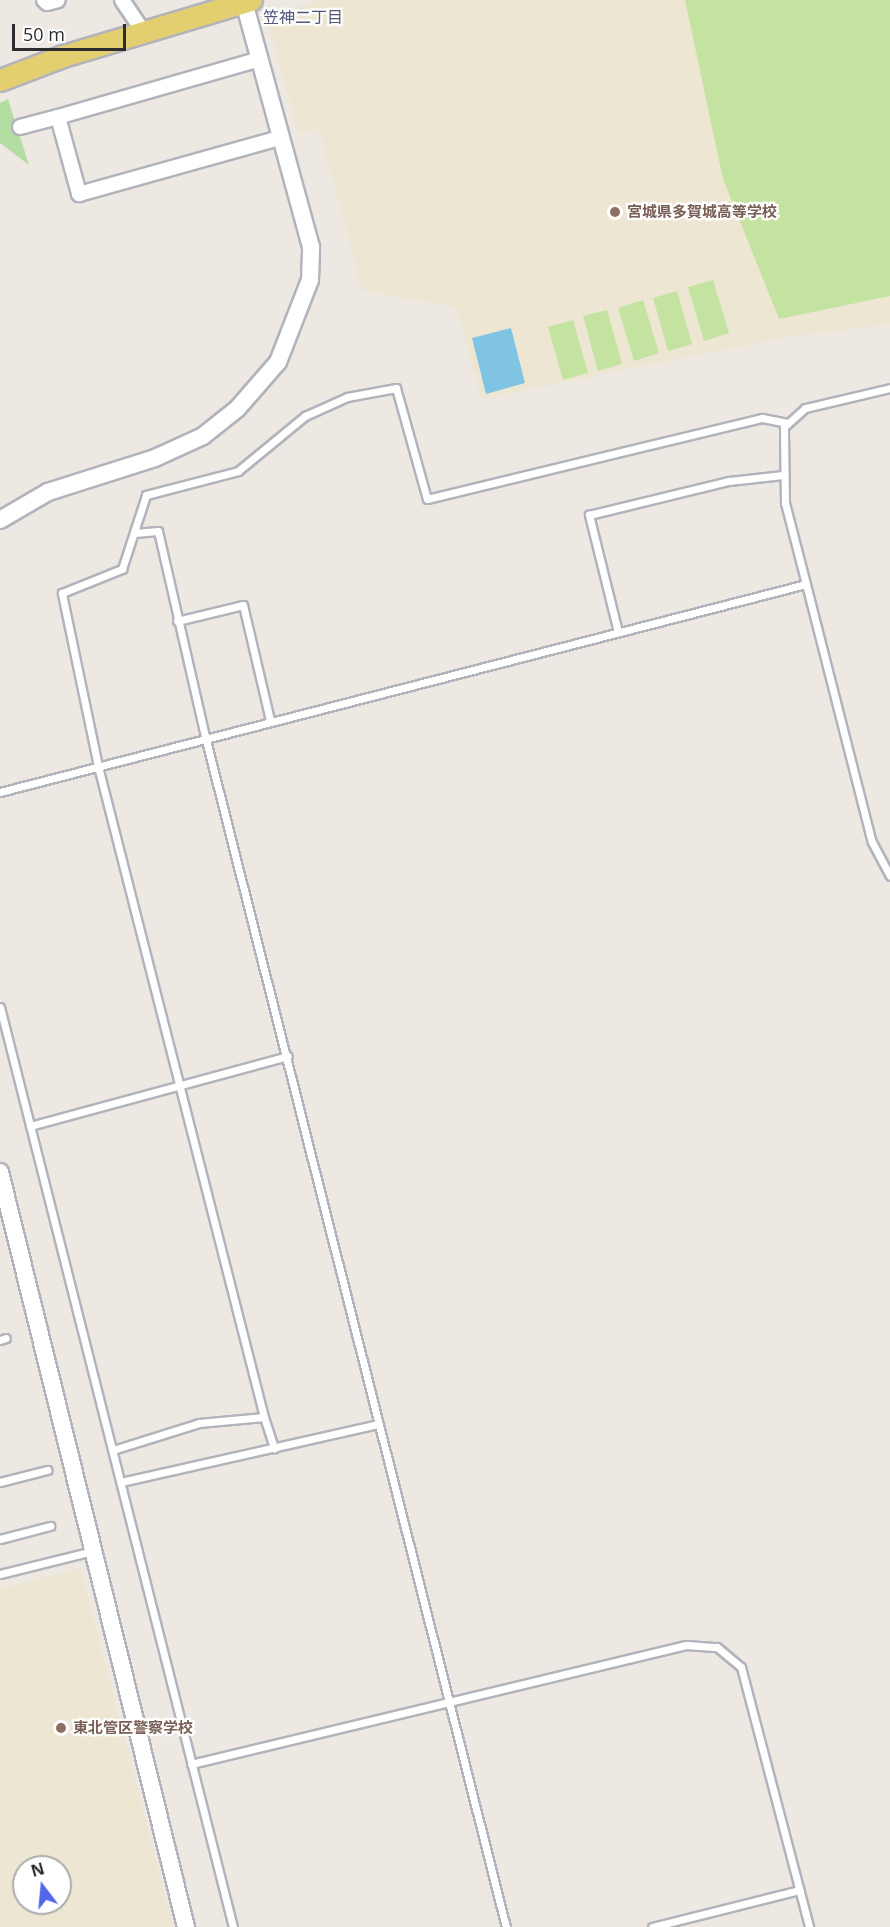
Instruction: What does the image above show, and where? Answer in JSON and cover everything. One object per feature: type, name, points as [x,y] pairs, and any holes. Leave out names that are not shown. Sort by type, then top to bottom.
[{"type":"main road","points":[[0,80],[143,31],[247,1]]},
{"type":"street","points":[[44,0],[47,3],[58,0]]},
{"type":"street","points":[[122,0],[143,31]]},
{"type":"street","points":[[0,520],[48,492],[155,458],[203,436],[237,409],[278,362],[310,280],[311,247],[280,138],[247,1]]},
{"type":"street","points":[[20,127],[260,59]]},
{"type":"street","points":[[58,117],[79,194],[280,138]]},
{"type":"street","points":[[0,1172],[186,1927]]},
{"type":"lane","points":[[274,1448],[264,1417],[98,766],[63,593],[122,569],[146,495],[238,471],[305,416],[347,397],[396,388],[427,499],[751,420],[762,418],[788,423]]},
{"type":"lane","points":[[890,388],[805,408],[784,427],[783,475],[785,503],[872,842],[890,876]]},
{"type":"lane","points":[[618,632],[589,516],[729,481],[783,475]]},
{"type":"lane","points":[[134,533],[158,531],[205,736],[288,1056],[378,1424],[506,1927]]},
{"type":"lane","points":[[0,792],[205,736],[806,584]]},
{"type":"lane","points":[[177,621],[243,605],[270,720]]},
{"type":"lane","points":[[0,1007],[233,1927]]},
{"type":"lane","points":[[30,1126],[288,1056]]},
{"type":"lane","points":[[113,1450],[199,1423],[264,1417]]},
{"type":"lane","points":[[121,1482],[378,1424]]},
{"type":"lane","points":[[0,1482],[47,1470]]},
{"type":"lane","points":[[0,1539],[51,1526]]},
{"type":"lane","points":[[0,1574],[93,1551]]},
{"type":"lane","points":[[191,1764],[686,1645],[717,1647],[741,1667],[809,1927]]},
{"type":"lane","points":[[652,1927],[799,1890]]},
{"type":"shaded area","name":"宮城県多賀城高等学校","points":[[319,0],[890,0],[890,324],[782,338],[481,399],[456,307],[362,290],[319,128],[299,134],[266,17]]},
{"type":"shaded area","name":"東北管区警察学校","points":[[81,1568],[173,1927],[0,1927],[0,1589]]},
{"type":"green space","points":[[685,0],[890,0],[890,296],[779,319],[723,179]]},
{"type":"green space","points":[[8,99],[29,165],[0,143],[0,103]]},
{"type":"green space","points":[[713,280],[729,333],[704,341],[688,287]]},
{"type":"green space","points":[[677,291],[692,344],[668,351],[653,298]]},
{"type":"green space","points":[[643,300],[659,353],[634,361],[618,308]]},
{"type":"green space","points":[[607,310],[622,364],[598,371],[583,316]]},
{"type":"green space","points":[[573,320],[588,373],[563,380],[548,327]]},
{"type":"water","points":[[511,328],[525,383],[486,394],[472,338]]},
{"type":"place","name":"宮城県多賀城高等学校","points":[[615,212]]},
{"type":"place","name":"東北管区警察学校","points":[[61,1728]]},
{"type":"district","name":"笠神二丁目","points":[[303,17]]}]
